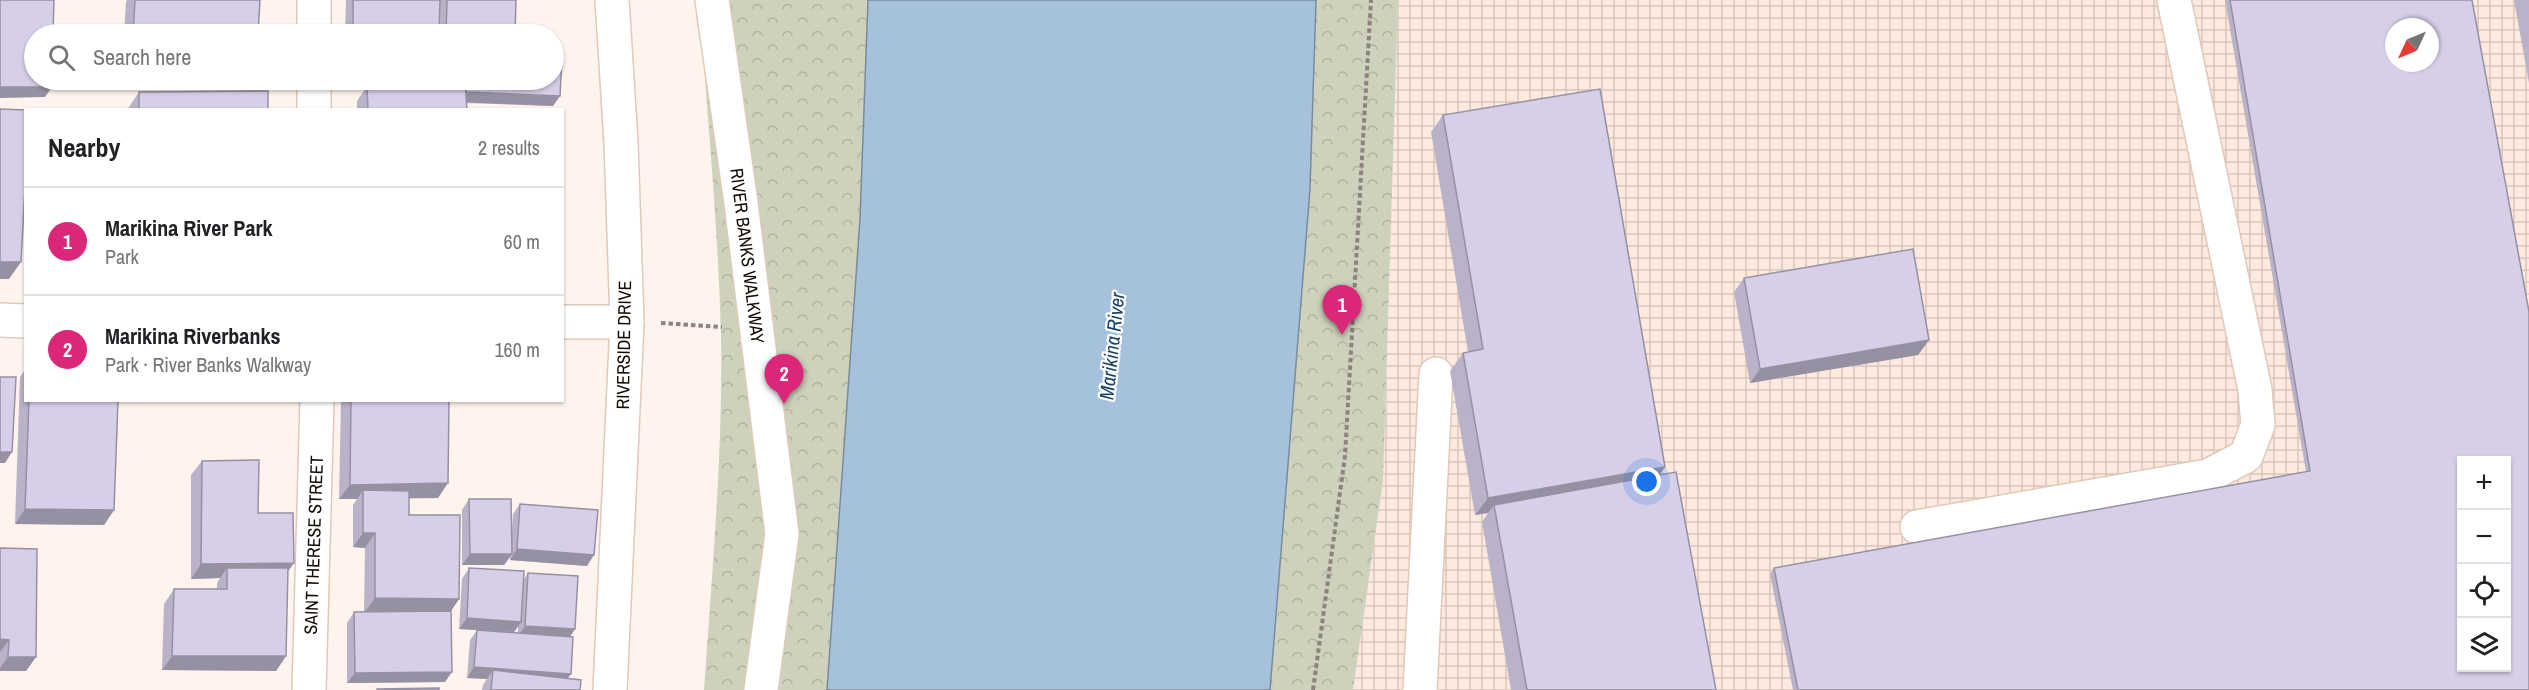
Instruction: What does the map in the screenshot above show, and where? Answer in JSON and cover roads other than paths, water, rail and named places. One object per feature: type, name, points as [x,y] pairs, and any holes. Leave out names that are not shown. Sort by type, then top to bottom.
[{"type":"street","points":[[314,0],[314,24]]},
{"type":"street","name":"RIVERSIDE DRIVE","points":[[610,690],[627,322],[621,142],[612,0]]},
{"type":"street","name":"RIVER BANKS WALKWAY","points":[[712,0],[757,328],[782,534],[761,690]]},
{"type":"street","points":[[1917,528],[2208,476],[2246,456],[2258,425],[2255,390],[2174,0]]},
{"type":"street","points":[[314,90],[314,108]]},
{"type":"street","points":[[0,320],[24,321]]},
{"type":"street","points":[[564,322],[627,322]]},
{"type":"street","points":[[1420,690],[1436,374]]},
{"type":"street","name":"SAINT THERESE STREET","points":[[309,690],[317,402]]},
{"type":"water","name":"Marikina River","points":[[868,0],[1316,0],[1310,189],[1270,690],[827,690],[860,219]]},
{"type":"place","name":"Marikina River Park","points":[[1342,335]]},
{"type":"place","name":"Marikina Riverbanks","points":[[784,404]]}]
